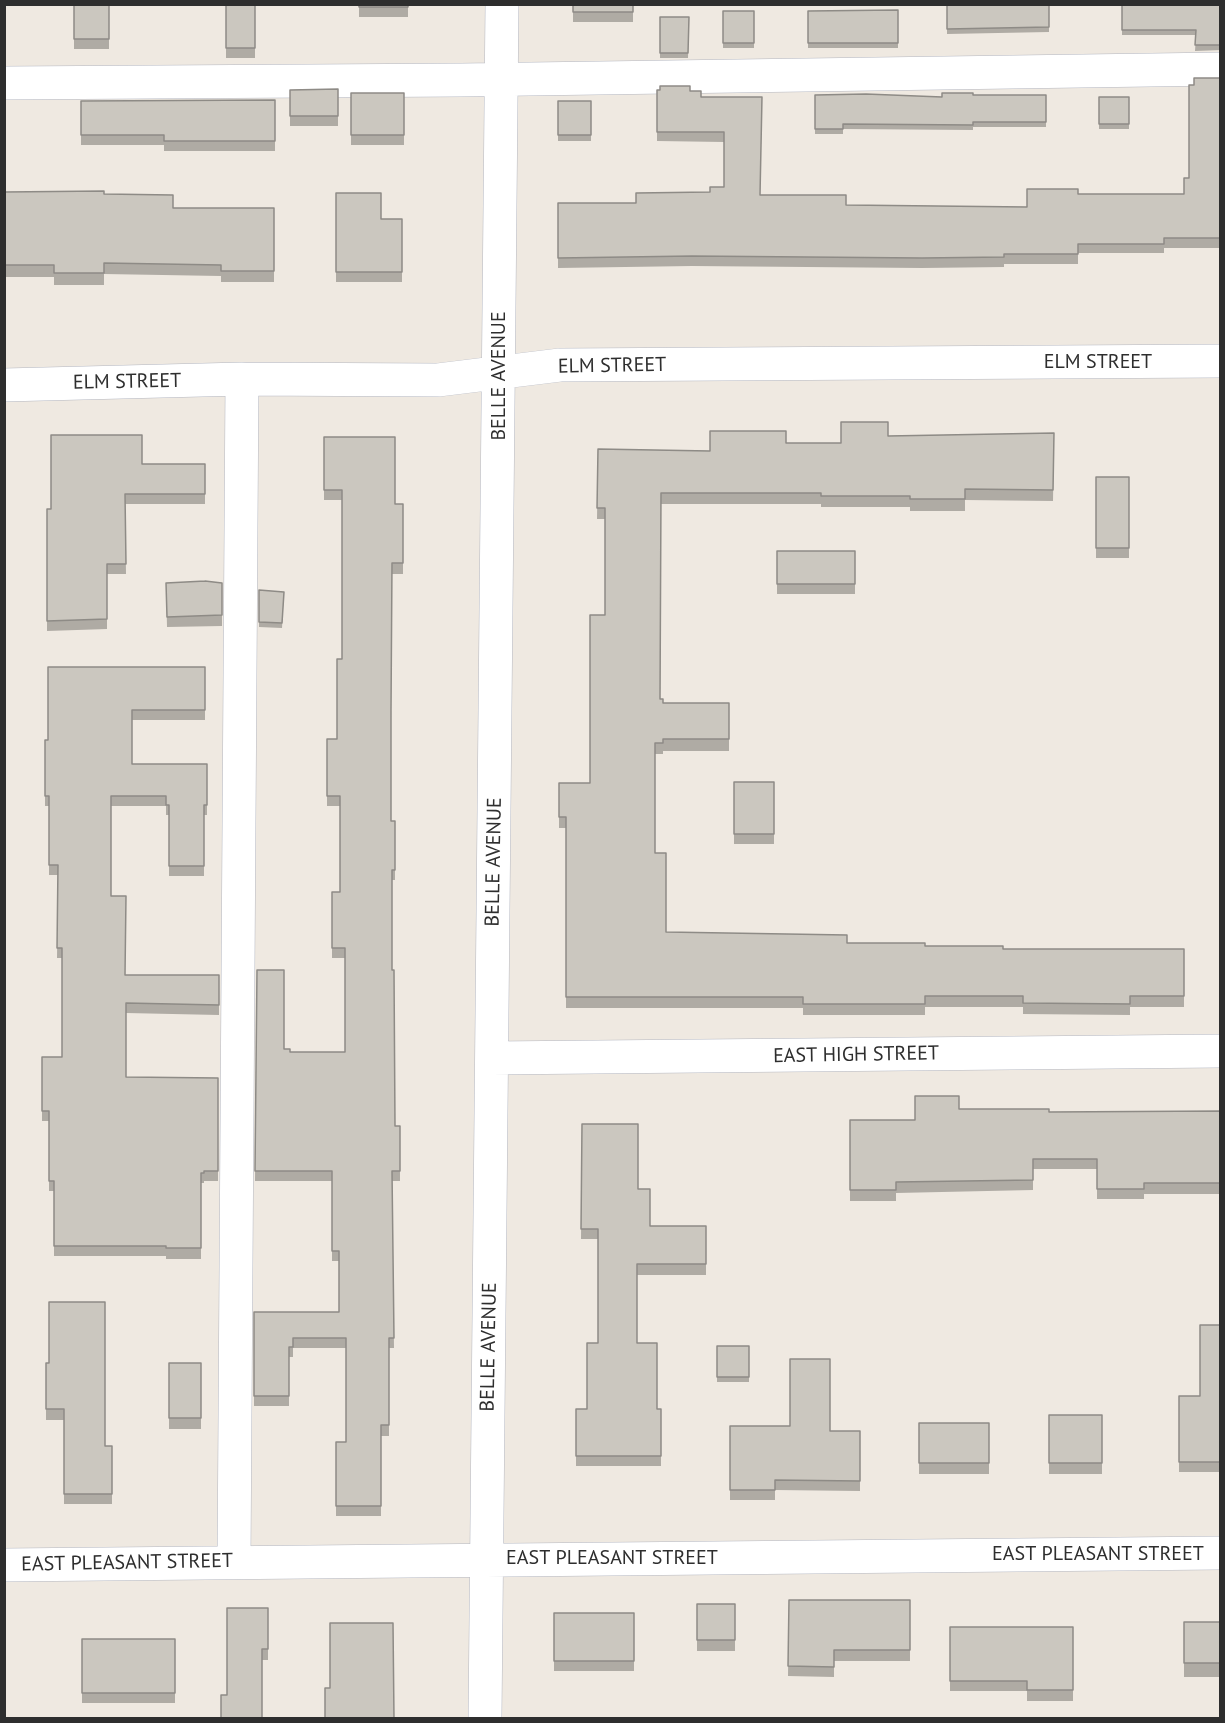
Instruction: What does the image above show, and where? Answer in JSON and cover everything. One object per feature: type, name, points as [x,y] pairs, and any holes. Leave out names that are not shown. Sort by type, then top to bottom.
[{"type":"street","name":"BELLE AVENUE","points":[[485,1719],[502,4]]},
{"type":"street","points":[[4,83],[1221,69]]},
{"type":"street","name":"ELM STREET","points":[[4,385],[242,379],[438,380],[560,365],[1221,361]]},
{"type":"street","points":[[234,1562],[242,379]]},
{"type":"street","name":"EAST HIGH STREET","points":[[492,1058],[1221,1051]]},
{"type":"street","name":"EAST PLEASANT STREET","points":[[4,1565],[1221,1553]]},
{"type":"building","points":[[74,4],[109,4],[109,39],[74,39]]},
{"type":"building","points":[[226,4],[255,4],[255,48],[226,48]]},
{"type":"building","points":[[359,4],[408,4],[408,7],[359,7]]},
{"type":"building","points":[[573,4],[633,4],[633,12],[573,12]]},
{"type":"building","points":[[947,4],[1049,4],[1049,27],[947,29]]},
{"type":"building","points":[[1122,4],[1221,4],[1221,45],[1195,45],[1196,30],[1122,30]]},
{"type":"building","points":[[898,10],[898,43],[808,43],[808,11]]},
{"type":"building","points":[[723,11],[754,11],[754,43],[723,43]]},
{"type":"building","points":[[660,17],[689,17],[688,53],[660,53]]},
{"type":"building","points":[[1194,78],[1221,78],[1221,238],[1164,238],[1164,244],[1078,244],[1078,254],[1004,254],[1004,257],[558,258],[558,203],[636,203],[636,193],[710,192],[710,187],[724,187],[724,132],[657,132],[657,90],[660,90],[660,86],[690,86],[690,91],[701,91],[701,97],[762,97],[760,195],[846,195],[846,205],[1027,207],[1027,189],[1078,189],[1078,194],[1184,194],[1184,178],[1189,178],[1189,85],[1194,85]]},
{"type":"building","points":[[338,89],[338,116],[290,116],[290,90]]},
{"type":"building","points":[[351,93],[404,93],[404,135],[351,135]]},
{"type":"building","points":[[942,93],[1046,95],[1046,122],[973,122],[973,125],[843,124],[843,129],[815,129],[815,95],[866,94],[942,97]]},
{"type":"building","points":[[1099,97],[1129,97],[1129,124],[1099,124]]},
{"type":"building","points":[[275,100],[275,141],[164,141],[164,135],[81,135],[81,101]]},
{"type":"building","points":[[558,101],[591,101],[591,135],[558,135]]},
{"type":"building","points":[[104,191],[104,194],[173,195],[173,208],[274,208],[274,271],[221,271],[221,265],[104,263],[104,273],[54,273],[54,265],[4,265],[4,192]]},
{"type":"building","points":[[336,193],[381,193],[381,219],[402,219],[402,272],[336,272]]},
{"type":"building","points":[[841,422],[888,422],[888,436],[1054,433],[1053,490],[965,489],[965,499],[910,499],[910,496],[821,496],[821,493],[661,493],[660,699],[663,699],[663,703],[729,703],[729,739],[663,739],[663,743],[655,743],[655,853],[666,853],[666,932],[847,935],[847,943],[1003,946],[1003,949],[1184,949],[1184,996],[1130,996],[1130,1004],[1023,1003],[1023,996],[925,996],[925,1004],[803,1004],[803,997],[566,997],[566,817],[559,817],[559,783],[590,783],[590,615],[605,615],[605,508],[597,508],[598,449],[710,451],[710,431],[786,431],[786,443],[841,443]]},
{"type":"building","points":[[51,435],[142,435],[142,464],[205,464],[205,494],[125,494],[126,564],[107,564],[107,619],[47,621],[47,509],[51,509]]},
{"type":"building","points":[[324,437],[395,437],[395,504],[403,504],[403,563],[392,563],[391,709],[391,821],[395,821],[395,870],[392,870],[392,970],[394,970],[395,1126],[400,1126],[400,1171],[392,1171],[394,1338],[389,1338],[389,1425],[381,1425],[381,1506],[336,1506],[336,1442],[346,1442],[346,1338],[293,1338],[293,1347],[289,1347],[289,1396],[254,1396],[254,1312],[339,1312],[339,1251],[332,1251],[332,1171],[255,1171],[257,970],[284,970],[284,1049],[290,1049],[290,1052],[345,1052],[345,948],[332,948],[332,892],[340,892],[340,796],[327,796],[327,739],[337,739],[337,659],[342,659],[342,490],[324,490]]},
{"type":"building","points":[[1096,477],[1129,477],[1129,548],[1096,548]]},
{"type":"building","points":[[777,551],[855,551],[855,584],[777,584]]},
{"type":"building","points":[[205,581],[222,583],[222,615],[167,617],[166,583]]},
{"type":"building","points":[[259,590],[284,592],[282,623],[259,622]]},
{"type":"building","points":[[48,667],[205,667],[205,710],[132,710],[132,764],[207,764],[204,866],[169,866],[169,805],[166,805],[166,796],[111,796],[111,896],[126,896],[125,975],[219,975],[219,1005],[126,1003],[126,1077],[218,1078],[218,1171],[201,1173],[201,1248],[54,1246],[54,1181],[49,1181],[49,1111],[42,1111],[42,1057],[62,1057],[62,948],[57,948],[58,865],[49,865],[49,796],[45,796]]},
{"type":"building","points":[[734,782],[774,782],[774,834],[734,834]]},
{"type":"building","points":[[915,1096],[959,1096],[959,1109],[1049,1109],[1049,1112],[1221,1111],[1221,1183],[1144,1183],[1144,1189],[1097,1189],[1097,1159],[1033,1159],[1033,1180],[896,1182],[896,1190],[850,1190],[850,1120],[915,1120]]},
{"type":"building","points":[[582,1124],[638,1124],[638,1189],[650,1189],[650,1226],[706,1226],[706,1264],[637,1264],[637,1343],[657,1343],[657,1409],[661,1409],[661,1456],[576,1456],[576,1409],[587,1409],[587,1343],[598,1343],[598,1229],[581,1229]]},
{"type":"building","points":[[49,1302],[105,1302],[105,1446],[112,1446],[112,1494],[64,1494],[64,1409],[46,1409]]},
{"type":"building","points":[[1200,1325],[1221,1325],[1221,1462],[1179,1462],[1179,1396],[1200,1396]]},
{"type":"building","points":[[717,1346],[749,1346],[749,1377],[717,1377]]},
{"type":"building","points":[[790,1359],[830,1359],[830,1431],[860,1431],[860,1481],[775,1480],[775,1490],[730,1490],[730,1426],[790,1426]]},
{"type":"building","points":[[169,1363],[201,1363],[201,1418],[169,1418]]},
{"type":"building","points":[[1049,1415],[1102,1415],[1102,1463],[1049,1463]]},
{"type":"building","points":[[919,1423],[989,1423],[989,1463],[919,1463]]},
{"type":"building","points":[[789,1600],[910,1600],[910,1650],[834,1650],[834,1667],[788,1666]]},
{"type":"building","points":[[697,1604],[735,1604],[735,1640],[697,1640]]},
{"type":"building","points":[[227,1608],[268,1608],[268,1649],[262,1649],[262,1719],[221,1719],[221,1695],[227,1695]]},
{"type":"building","points":[[554,1613],[634,1613],[634,1661],[554,1661]]},
{"type":"building","points":[[1184,1622],[1221,1622],[1221,1663],[1184,1663]]},
{"type":"building","points":[[330,1623],[393,1623],[394,1719],[325,1719],[325,1688],[330,1688]]},
{"type":"building","points":[[950,1627],[1073,1627],[1073,1690],[1027,1690],[1027,1681],[950,1681]]},
{"type":"building","points":[[82,1639],[175,1639],[175,1693],[82,1693]]}]
